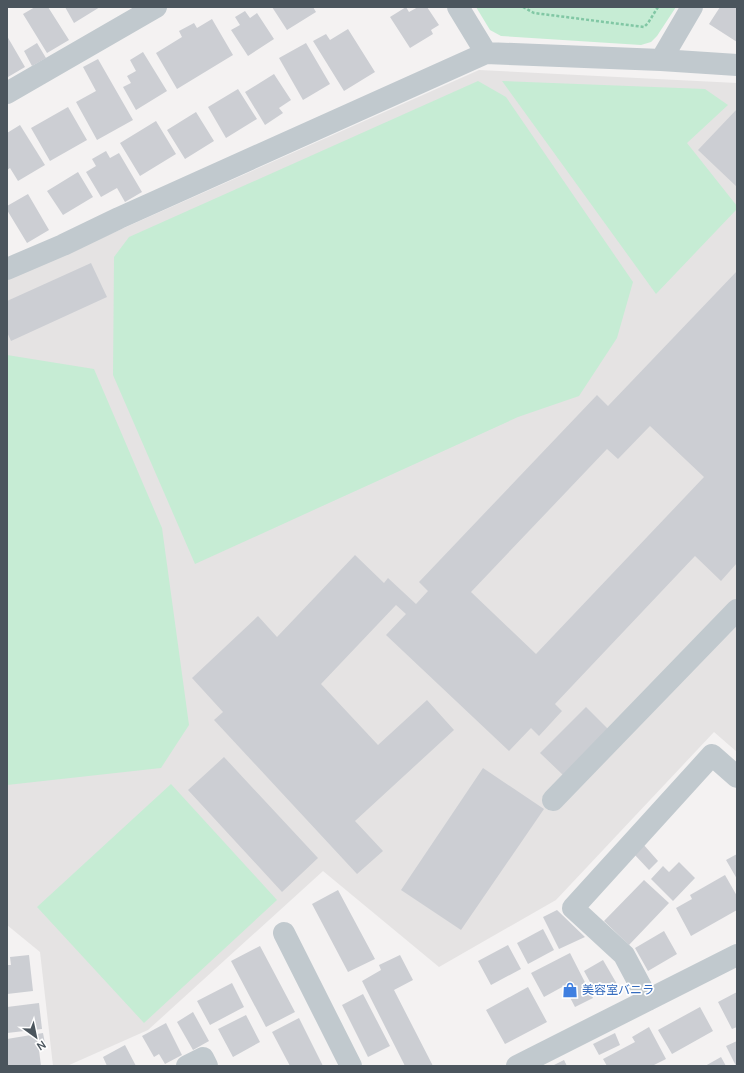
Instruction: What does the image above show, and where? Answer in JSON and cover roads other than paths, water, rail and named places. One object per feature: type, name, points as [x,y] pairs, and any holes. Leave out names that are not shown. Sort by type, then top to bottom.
[{"type":"street","points":[[7,93],[156,7]]},
{"type":"street","points":[[458,7],[486,52]]},
{"type":"street","points":[[661,60],[692,7]]},
{"type":"street","points":[[7,269],[63,245],[486,52],[737,65]]},
{"type":"street","points":[[553,800],[737,610]]},
{"type":"street","points":[[648,1000],[624,955],[573,908],[712,755],[737,777]]},
{"type":"street","points":[[284,933],[351,1066]]},
{"type":"street","points":[[517,1066],[737,955]]},
{"type":"street","points":[[187,1066],[203,1058],[207,1066]]},
{"type":"place","name":"美容室バニラ","points":[[570,990]]}]
